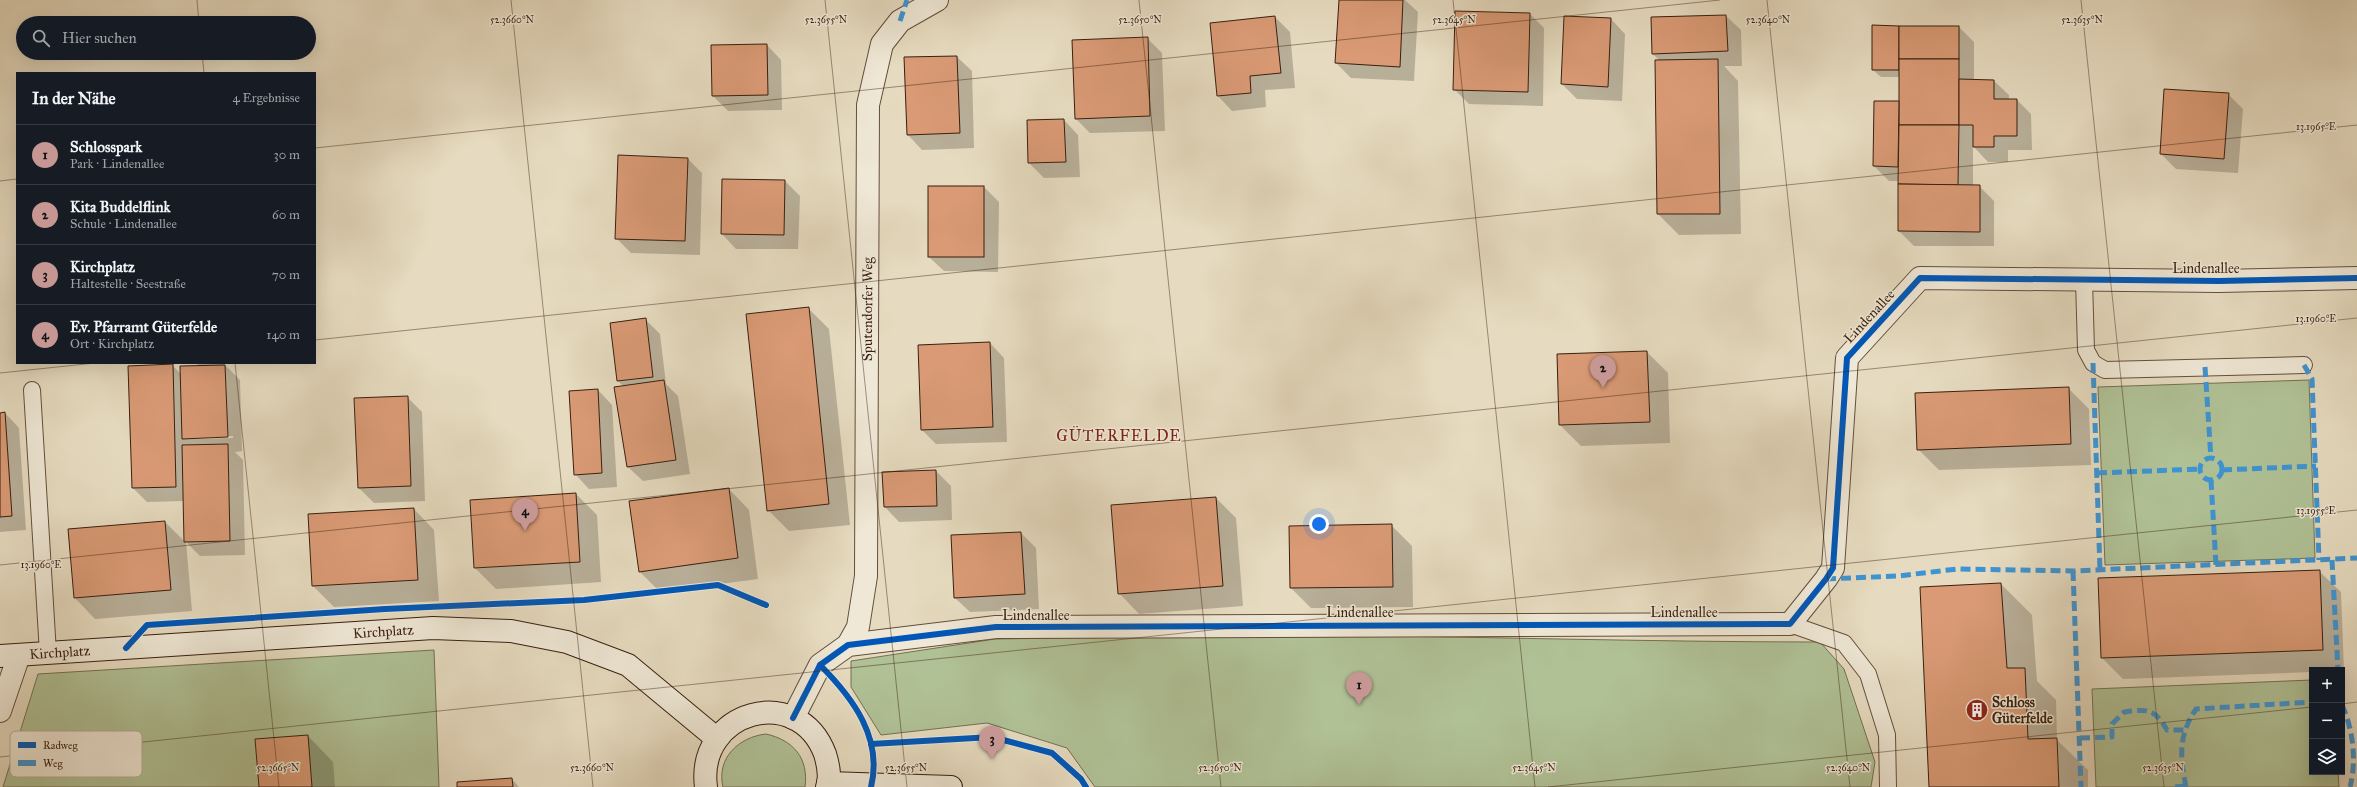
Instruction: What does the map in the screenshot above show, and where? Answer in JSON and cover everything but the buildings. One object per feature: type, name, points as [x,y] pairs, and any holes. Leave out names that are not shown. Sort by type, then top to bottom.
[{"type":"street","name":"Sputendorfer Weg","points":[[848,645],[858,627],[866,576],[868,105],[882,44],[900,21],[937,0]]},
{"type":"street","name":"Lindenallee","points":[[793,718],[820,665],[848,645],[996,628],[1288,624],[1790,624],[1833,568],[1847,358],[1920,278],[2219,281],[2357,278]]},
{"type":"street","name":"Kirchplatz","points":[[0,711],[10,656],[433,628],[511,632],[567,642],[628,665],[716,738]]},
{"type":"street","points":[[706,787],[704,774],[707,755],[716,738],[732,723],[751,714],[773,712],[793,718],[810,729],[821,745],[828,764],[828,785],[951,787]]},
{"type":"lane","points":[[2084,280],[2086,350],[2093,363],[2105,370],[2304,365]]},
{"type":"lane","points":[[32,390],[48,653]]},
{"type":"lane","name":"Lindenallee","points":[[1790,624],[1844,643],[1868,674],[1887,735],[1888,787]]},
{"type":"green space","points":[[2309,380],[2315,558],[2105,565],[2098,387]]},
{"type":"green space","points":[[1287,635],[1820,642],[1844,669],[1875,762],[1871,787],[1095,787],[1067,748],[987,723],[881,735],[851,687],[851,661],[995,639]]},
{"type":"green space","points":[[434,650],[439,787],[3,787],[10,764],[10,777],[142,777],[142,731],[20,731],[38,674]]},
{"type":"green space","points":[[2309,680],[2309,775],[2338,775],[2339,787],[2096,787],[2092,689]]},
{"type":"green space","points":[[766,734],[784,741],[797,752],[802,759],[804,767],[806,777],[805,787],[723,787],[723,767],[726,758],[739,744],[747,739]]},
{"type":"marked path","points":[[900,21],[907,0]]},
{"type":"marked path","points":[[2093,363],[2100,570]]},
{"type":"marked path","points":[[2304,365],[2312,379],[2319,560]]},
{"type":"marked path","points":[[2205,367],[2211,459]]},
{"type":"marked path","points":[[2211,458],[2219,461],[2222,469],[2219,477],[2211,480],[2203,477],[2200,469],[2203,461],[2211,458]]},
{"type":"marked path","points":[[2222,470],[2316,466]]},
{"type":"marked path","points":[[2097,473],[2201,469]]},
{"type":"marked path","points":[[2211,480],[2216,565]]},
{"type":"marked path","points":[[1826,579],[1898,576],[1957,569],[2073,571],[2357,558]]},
{"type":"marked path","points":[[2332,560],[2338,667]]},
{"type":"marked path","points":[[2073,571],[2081,787]]},
{"type":"marked path","points":[[2186,787],[2182,766],[2183,737],[2190,719],[2196,709],[2309,702]]},
{"type":"marked path","points":[[2080,738],[2112,737],[2112,724],[2124,712],[2139,710],[2154,714],[2158,717],[2167,730],[2184,730]]},
{"type":"marked path","points":[[2345,712],[2353,745],[2353,767],[2350,787]]},
{"type":"marked path","points":[[2175,787],[2185,786]]},
{"type":"cycle path","points":[[793,718],[820,665],[848,645],[996,627],[1790,624],[1833,568],[1847,358],[1920,278],[2219,281],[2357,278]]},
{"type":"cycle path","points":[[126,648],[147,625],[385,609],[584,600],[718,585],[766,605]]},
{"type":"cycle path","points":[[820,665],[844,691],[854,705],[869,736],[873,752],[874,769],[871,787]]},
{"type":"cycle path","points":[[871,744],[992,737],[1052,753],[1081,779],[1086,787]]},
{"type":"place","name":"Kita Buddelflink","points":[[1603,388]]},
{"type":"place","name":"Ev. Pfarramt Güterfelde","points":[[525,531]]},
{"type":"place","name":"Schlosspark","points":[[1359,705]]},
{"type":"place","name":"Schloss Güterfelde","points":[[1977,710]]},
{"type":"place","name":"Kirchplatz","points":[[992,759]]},
{"type":"district","name":"GÜTERFELDE","points":[[1119,435]]}]
